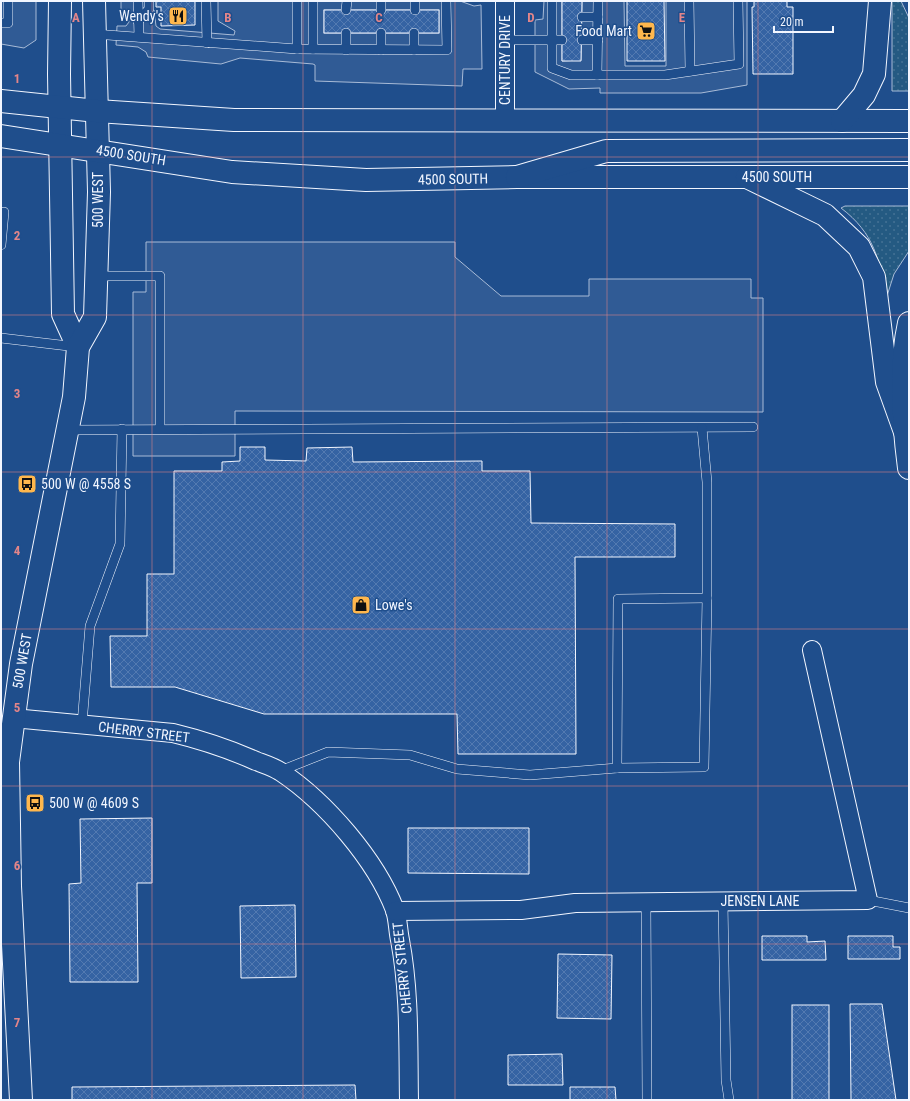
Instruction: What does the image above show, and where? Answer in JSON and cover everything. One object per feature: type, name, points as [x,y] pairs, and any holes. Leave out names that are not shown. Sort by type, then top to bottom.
[{"type":"main road","name":"500 WEST","points":[[60,1],[60,144],[63,314],[78,347]]},
{"type":"main road","name":"500 WEST","points":[[21,1100],[7,932],[4,810],[5,748],[13,718],[21,664],[68,430],[74,397],[78,347],[95,317],[97,276],[98,150],[94,1]]},
{"type":"main road","points":[[842,121],[864,95],[874,74],[880,1]]},
{"type":"main road","points":[[1,101],[97,111],[234,120],[909,121]]},
{"type":"main road","name":"4500 SOUTH","points":[[1,136],[232,172],[366,180],[517,177],[909,177]]},
{"type":"main road","points":[[517,177],[606,151],[909,150]]},
{"type":"main road","points":[[747,177],[825,214],[859,247],[874,277],[887,382],[905,432]]},
{"type":"main road","points":[[909,323],[904,363],[905,432],[909,468]]},
{"type":"street","name":"CENTURY DRIVE","points":[[505,1],[505,120]]},
{"type":"street","points":[[812,650],[868,900]]},
{"type":"street","name":"CHERRY STREET","points":[[13,718],[173,733],[198,739],[223,746],[280,771],[311,795],[347,831],[377,876],[395,911],[407,995],[408,1100]]},
{"type":"street","name":"JENSEN LANE","points":[[395,911],[521,910],[575,903],[868,900]]},
{"type":"lane","points":[[1,22],[8,23],[8,1]]},
{"type":"lane","points":[[138,1],[139,37]]},
{"type":"lane","points":[[138,20],[149,9],[149,1]]},
{"type":"lane","points":[[206,1],[207,43]]},
{"type":"lane","points":[[297,1],[297,49]]},
{"type":"lane","points":[[313,1],[313,50]]},
{"type":"lane","points":[[94,34],[313,50],[447,50],[446,1]]},
{"type":"lane","points":[[552,1],[552,68],[571,75],[665,75],[739,64],[738,1]]},
{"type":"lane","points":[[598,1],[598,75]]},
{"type":"lane","points":[[689,1],[690,71]]},
{"type":"lane","points":[[552,17],[562,17]]},
{"type":"lane","points":[[582,17],[598,17]]},
{"type":"lane","points":[[346,33],[346,50]]},
{"type":"lane","points":[[381,33],[381,50]]},
{"type":"lane","points":[[414,33],[414,50]]},
{"type":"lane","points":[[505,40],[562,40]]},
{"type":"lane","points":[[582,40],[598,40]]},
{"type":"lane","points":[[1,245],[4,212]]},
{"type":"lane","points":[[97,276],[160,276],[160,429]]},
{"type":"lane","points":[[1,338],[78,347]]},
{"type":"lane","points":[[68,430],[753,427]]},
{"type":"lane","points":[[280,771],[328,752],[410,755],[457,770],[530,775],[616,768],[704,767],[707,598],[707,482],[702,428]]},
{"type":"lane","points":[[82,724],[90,626],[120,544],[122,429]]},
{"type":"lane","points":[[616,768],[618,599],[707,598]]},
{"type":"lane","points":[[868,900],[909,908]]},
{"type":"lane","points":[[646,902],[647,1100]]},
{"type":"lane","points":[[723,902],[726,1080],[729,1100]]},
{"type":"shaded area","points":[[1,1],[36,1],[36,40],[24,48],[1,44]]},
{"type":"shaded area","points":[[121,1],[145,1],[145,10],[154,10],[156,26],[160,29],[234,35],[235,31],[218,21],[218,1],[460,1],[474,6],[481,5],[482,69],[463,69],[462,86],[315,81],[315,65],[313,64],[240,58],[221,64],[148,57],[146,52],[138,47],[116,45],[117,26],[126,26],[129,22],[128,17],[121,13]],"holes":[[[324,10],[439,10],[439,33],[324,33]]]},
{"type":"shaded area","points":[[544,1],[562,1],[562,61],[581,60],[582,1],[624,1],[625,66],[666,66],[666,1],[747,1],[747,85],[701,93],[600,93],[600,88],[569,89],[535,72],[535,20],[543,19]]},
{"type":"shaded area","points":[[892,1],[901,1],[909,18],[909,91],[892,91]]},
{"type":"shaded area","points":[[845,206],[909,206],[909,251],[894,274],[886,299],[881,272],[874,248],[861,227],[841,208]]},
{"type":"shaded area","points":[[146,242],[455,242],[455,257],[501,296],[589,296],[589,279],[751,279],[751,298],[763,298],[763,412],[235,411],[235,456],[133,456],[133,292],[146,292]]},
{"type":"building","name":"Wendy's","points":[[156,1],[195,1],[195,25],[161,26],[161,7],[156,7]]},
{"type":"building","points":[[562,1],[582,1],[581,61],[562,61]]},
{"type":"building","name":"Food Mart","points":[[627,1],[664,1],[665,61],[627,61]]},
{"type":"building","points":[[754,1],[787,1],[787,7],[793,7],[793,74],[753,74],[752,7],[754,7]]},
{"type":"building","points":[[324,10],[439,10],[439,33],[324,33]]},
{"type":"building","name":"Lowe's","points":[[240,447],[265,447],[265,460],[306,461],[307,448],[352,447],[353,462],[482,461],[482,471],[530,471],[531,523],[675,524],[675,557],[575,557],[576,754],[458,754],[457,714],[264,714],[175,687],[111,687],[110,636],[147,636],[147,574],[174,574],[174,471],[222,471],[222,462],[240,461]]},
{"type":"building","points":[[152,818],[152,883],[137,883],[138,982],[70,982],[69,884],[81,883],[80,819]]},
{"type":"building","points":[[408,828],[529,828],[529,874],[408,873]]},
{"type":"building","points":[[295,905],[296,977],[241,978],[240,906]]},
{"type":"building","points":[[762,936],[807,936],[807,942],[825,941],[826,960],[762,960]]},
{"type":"building","points":[[848,936],[893,936],[893,947],[900,947],[900,959],[848,959]]},
{"type":"building","points":[[558,954],[612,955],[611,1019],[557,1018]]},
{"type":"building","points":[[850,1004],[882,1004],[896,1100],[851,1100]]},
{"type":"building","points":[[792,1005],[829,1005],[829,1100],[792,1100]]},
{"type":"building","points":[[562,1054],[563,1085],[508,1085],[508,1055]]},
{"type":"building","points":[[355,1085],[356,1100],[72,1100],[72,1087]]},
{"type":"building","points":[[570,1087],[615,1087],[616,1100],[570,1100]]},
{"type":"place","name":"Wendy's","points":[[178,16]]},
{"type":"place","name":"Food Mart","points":[[646,31]]},
{"type":"place","name":"500 W @ 4558 S","points":[[27,484]]},
{"type":"place","name":"Lowe's","points":[[361,605]]},
{"type":"place","name":"500 W @ 4609 S","points":[[35,803]]}]
